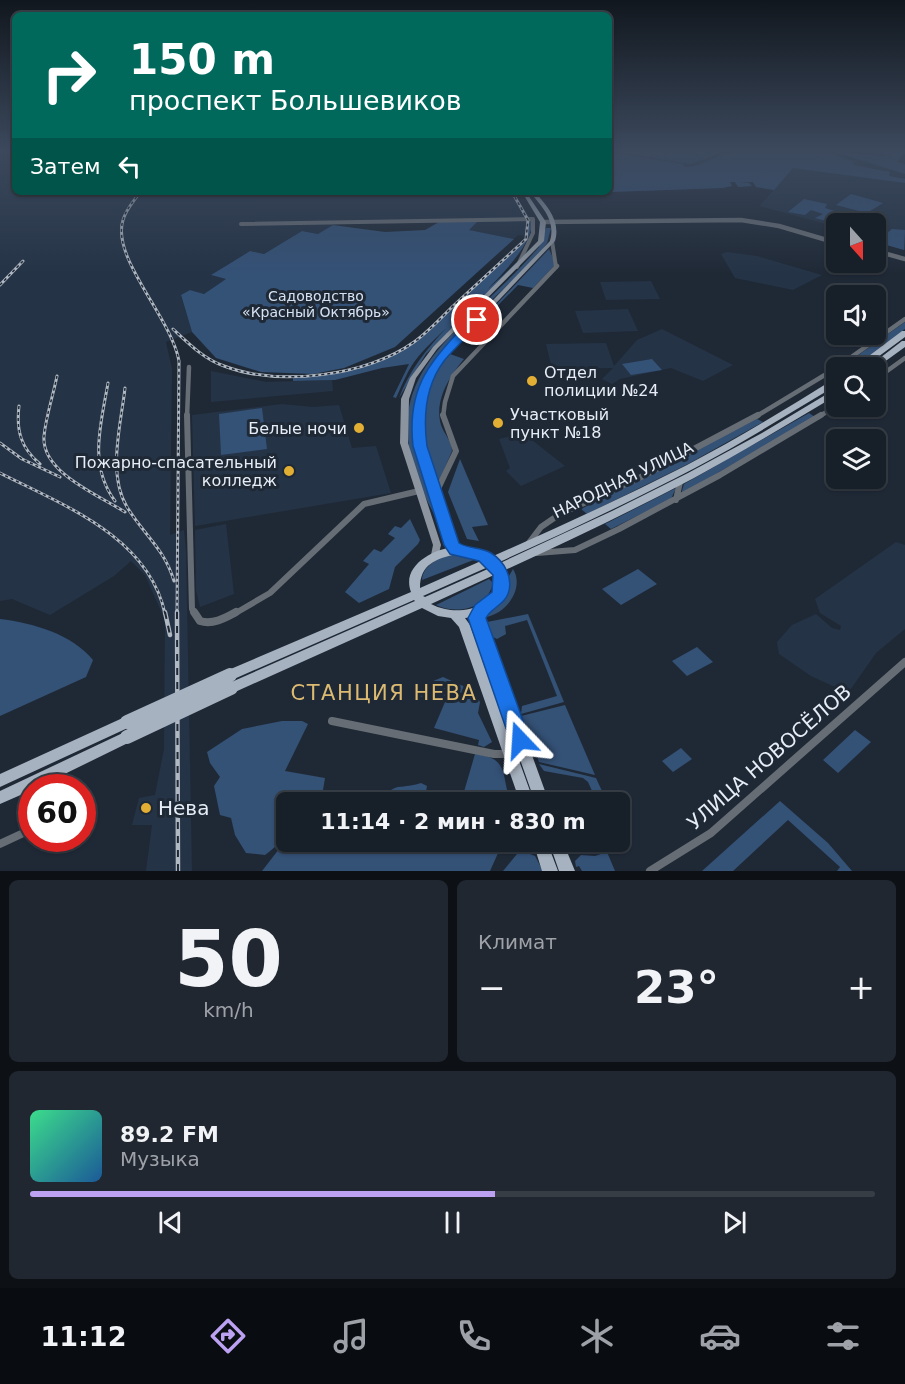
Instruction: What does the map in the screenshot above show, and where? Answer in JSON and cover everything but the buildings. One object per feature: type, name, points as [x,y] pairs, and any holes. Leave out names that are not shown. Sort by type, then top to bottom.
[{"type":"main road","points":[[435,555],[437,545],[404,443],[402,426],[405,399],[413,378],[435,348],[529,256],[543,237],[543,222],[526,195]]},
{"type":"main road","points":[[456,550],[450,543],[418,431],[420,401],[429,376],[440,358],[552,241],[554,222],[534,195]]},
{"type":"main road","points":[[872,357],[905,333]]},
{"type":"main road","points":[[886,357],[905,343]]},
{"type":"main road","name":"НАРОДНАЯ УЛИЦА","points":[[531,548],[674,474],[826,387]]},
{"type":"main road","name":"НАРОДНАЯ УЛИЦА","points":[[231,681],[680,482],[826,397]]},
{"type":"main road","points":[[456,550],[474,552],[494,564],[502,583],[500,594],[492,603],[481,610],[455,615],[439,612],[418,597],[413,577],[416,570],[435,555],[456,550]]},
{"type":"main road","points":[[481,610],[478,623],[539,792]]},
{"type":"main road","points":[[455,615],[464,625],[523,792]]},
{"type":"main road","points":[[0,781],[127,722],[231,681]]},
{"type":"main road","points":[[0,798],[127,737],[231,681]]},
{"type":"main road","points":[[543,852],[550,871]]},
{"type":"main road","points":[[560,852],[567,871]]},
{"type":"street","points":[[241,224],[534,219],[533,237],[521,253],[517,267]]},
{"type":"street","points":[[543,222],[741,220],[779,226],[826,238]]},
{"type":"street","points":[[435,495],[456,451],[446,427],[444,415],[445,400],[453,376],[557,266],[552,241]]},
{"type":"street","points":[[521,253],[529,256]]},
{"type":"street","points":[[886,255],[905,261]]},
{"type":"street","points":[[826,412],[676,500],[575,550],[531,548],[532,535],[545,523],[674,460],[791,396],[905,319]]},
{"type":"street","points":[[886,372],[905,358]]},
{"type":"street","points":[[189,367],[187,399],[188,530],[194,615],[200,621],[215,622],[236,613],[270,593],[364,504],[371,500],[419,491]]},
{"type":"street","points":[[676,500],[680,482]]},
{"type":"street","name":"УЛИЦА НОВОСЁЛОВ","points":[[650,871],[711,833],[905,662]]},
{"type":"street","points":[[332,721],[494,754],[510,754]]},
{"type":"street","points":[[0,844],[18,836]]},
{"type":"shaded area","points":[[0,193],[12,193],[12,195],[515,195],[530,217],[334,224],[319,234],[302,231],[264,254],[250,251],[227,265],[212,275],[227,279],[204,294],[190,290],[181,296],[192,332],[166,342],[172,369],[170,535],[184,530],[186,552],[192,871],[146,871],[152,825],[132,825],[139,798],[155,795],[164,749],[165,620],[145,575],[131,561],[114,576],[50,615],[12,599],[0,601]]},
{"type":"shaded area","points":[[772,193],[905,193],[905,250],[886,245],[886,213],[826,213],[826,224],[759,206]]},
{"type":"shaded area","points":[[528,220],[526,236],[518,235],[514,239],[468,230],[478,221]]},
{"type":"shaded area","points":[[727,252],[757,256],[822,275],[793,290],[735,278],[721,254]]},
{"type":"shaded area","points":[[651,281],[660,299],[606,300],[600,282]]},
{"type":"shaded area","points":[[628,309],[638,331],[583,333],[575,311]]},
{"type":"shaded area","points":[[662,329],[733,365],[703,381],[671,368],[620,379],[612,384],[602,379],[613,368],[552,369],[546,344],[606,343],[614,366],[637,340]]},
{"type":"shaded area","points":[[211,371],[266,382],[332,380],[333,391],[211,402]]},
{"type":"shaded area","name":"Пожарно-спасательный колледж","points":[[282,404],[313,407],[339,405],[352,448],[376,446],[391,493],[195,526],[192,415]]},
{"type":"shaded area","points":[[523,433],[565,466],[521,486],[506,471],[510,468],[499,439]]},
{"type":"shaded area","points":[[226,524],[234,594],[200,607],[196,590],[195,530]]},
{"type":"shaded area","points":[[896,542],[905,545],[905,629],[876,653],[848,693],[811,676],[779,654],[777,642],[792,625],[816,614],[832,628],[840,630],[841,626],[820,613],[815,599]]},
{"type":"green space","points":[[851,194],[883,203],[867,213],[836,205]]},
{"type":"green space","points":[[804,199],[827,204],[825,208],[841,213],[826,213],[826,221],[815,218],[823,214],[811,210],[805,215],[788,212]]},
{"type":"green space","points":[[530,220],[532,221],[529,236],[519,254],[486,291],[418,357],[408,371],[396,398],[393,397],[409,364],[335,380],[293,381],[293,377],[325,374],[371,363],[414,342],[527,239]]},
{"type":"green space","name":"Садоводство «Красный Октябрь»","points":[[478,221],[469,230],[514,239],[395,347],[344,368],[313,374],[261,372],[216,358],[192,332],[181,295],[190,290],[204,294],[226,279],[211,275],[250,251],[264,254],[302,231],[318,234],[333,225],[385,232],[425,230],[439,222]]},
{"type":"green space","points":[[546,228],[551,228],[547,243],[539,254],[459,333],[441,355],[427,378],[418,402],[415,428],[420,460],[436,512],[433,512],[413,465],[407,425],[413,392],[429,362],[452,334],[539,247]]},
{"type":"green space","points":[[892,229],[905,230],[904,250],[886,245],[886,234]]},
{"type":"green space","points":[[549,249],[556,264],[533,288],[518,285],[450,354],[464,359],[448,381],[441,398],[439,416],[452,451],[440,479],[437,479],[426,451],[422,423],[426,395],[437,367]]},
{"type":"green space","points":[[516,263],[516,266],[426,354],[399,398],[408,378],[434,341]]},
{"type":"green space","points":[[905,322],[905,329],[886,344],[886,335]]},
{"type":"green space","points":[[872,345],[884,345],[869,357],[856,357]]},
{"type":"green space","points":[[652,359],[662,370],[631,375],[622,364]]},
{"type":"green space","points":[[262,408],[267,449],[221,455],[219,414]]},
{"type":"green space","points":[[809,413],[815,417],[681,494],[684,484]]},
{"type":"green space","points":[[757,419],[763,422],[688,464],[587,514],[581,509]]},
{"type":"green space","points":[[460,459],[488,525],[472,527],[479,541],[467,539],[448,492]]},
{"type":"green space","points":[[676,488],[671,499],[611,529],[605,524]]},
{"type":"green space","points":[[410,519],[420,540],[418,544],[395,567],[389,589],[359,603],[345,592],[369,564],[363,561],[374,549],[381,552],[395,538],[388,534],[395,526],[401,528]]},
{"type":"green space","points":[[450,554],[462,554],[476,559],[422,580],[428,566]]},
{"type":"green space","points":[[513,569],[517,584],[512,599],[500,611],[486,617],[506,595],[509,576]]},
{"type":"green space","points":[[638,569],[657,584],[621,605],[602,589]]},
{"type":"green space","points":[[489,579],[493,583],[490,592],[485,599],[470,608],[453,609],[436,605]]},
{"type":"green space","points":[[528,614],[564,702],[521,714],[522,706],[557,696],[527,620],[505,626],[506,634],[497,639],[493,637],[487,622]]},
{"type":"green space","points":[[0,619],[26,623],[51,631],[74,643],[93,660],[86,677],[0,716]]},
{"type":"green space","points":[[697,647],[713,662],[687,676],[672,661]]},
{"type":"green space","points":[[443,677],[472,690],[480,702],[478,713],[492,742],[484,747],[478,745],[479,740],[434,728],[445,702],[419,696],[426,684]]},
{"type":"green space","points":[[565,705],[595,775],[539,762],[521,716]]},
{"type":"green space","points":[[282,721],[302,721],[308,724],[285,771],[325,778],[323,792],[276,792],[276,845],[265,855],[246,853],[235,835],[231,818],[220,815],[214,786],[220,777],[210,763],[207,752],[242,729]]},
{"type":"green space","points":[[855,730],[871,742],[838,773],[823,760]]},
{"type":"green space","points":[[681,748],[692,759],[673,772],[662,761]]},
{"type":"green space","points":[[475,754],[486,756],[499,764],[508,792],[464,792]]},
{"type":"green space","points":[[539,764],[596,778],[602,792],[592,792],[588,782],[583,778],[544,771]]},
{"type":"green space","points":[[421,783],[427,786],[426,792],[387,792],[398,787]]},
{"type":"green space","points":[[780,801],[828,843],[852,871],[837,871],[840,867],[788,820],[733,871],[702,871]]},
{"type":"green space","points":[[277,852],[499,852],[490,871],[262,871]]},
{"type":"green space","points":[[525,852],[535,856],[543,871],[503,871],[517,854]]},
{"type":"green space","points":[[607,852],[615,871],[582,871],[579,866],[576,867],[575,861],[581,855],[595,856]]},
{"type":"railway","points":[[138,195],[123,220],[122,235],[126,252],[133,270],[174,344],[179,361],[177,613]]},
{"type":"railway","points":[[173,329],[197,350],[224,366],[270,376],[322,375],[348,370],[395,354],[429,330],[526,239],[528,220],[514,195]]},
{"type":"railway","points":[[0,285],[23,261]]},
{"type":"railway","points":[[57,376],[45,428],[46,449],[52,461],[73,481],[125,512]]},
{"type":"railway","points":[[108,383],[100,429],[99,459],[107,487],[115,501]]},
{"type":"railway","points":[[125,388],[117,449],[121,494],[133,517],[165,559],[174,581]]},
{"type":"railway","points":[[19,406],[18,423],[21,438],[28,452],[40,464]]},
{"type":"railway","points":[[0,443],[22,459],[60,477]]},
{"type":"railway","points":[[0,473],[76,511],[122,544],[141,564],[156,587],[165,614]]},
{"type":"railway","points":[[165,612],[170,635]]},
{"type":"railway","points":[[177,613],[178,871]]},
{"type":"place","name":"Отдел полиции №24","points":[[532,381]]},
{"type":"place","name":"Участковый пункт №18","points":[[498,423]]},
{"type":"place","name":"Белые ночи","points":[[359,428]]},
{"type":"place","name":"Пожарно-спасательный колледж","points":[[289,471]]},
{"type":"place","name":"Нева","points":[[146,808]]},
{"type":"district","name":"СТАНЦИЯ НЕВА","points":[[384,693]]},
{"type":"route","points":[[477,320],[440,358],[429,376],[420,401],[418,431],[420,446],[450,543],[456,550],[470,551],[484,556],[495,564],[501,573],[500,594],[481,610],[477,618],[520,740]]}]
